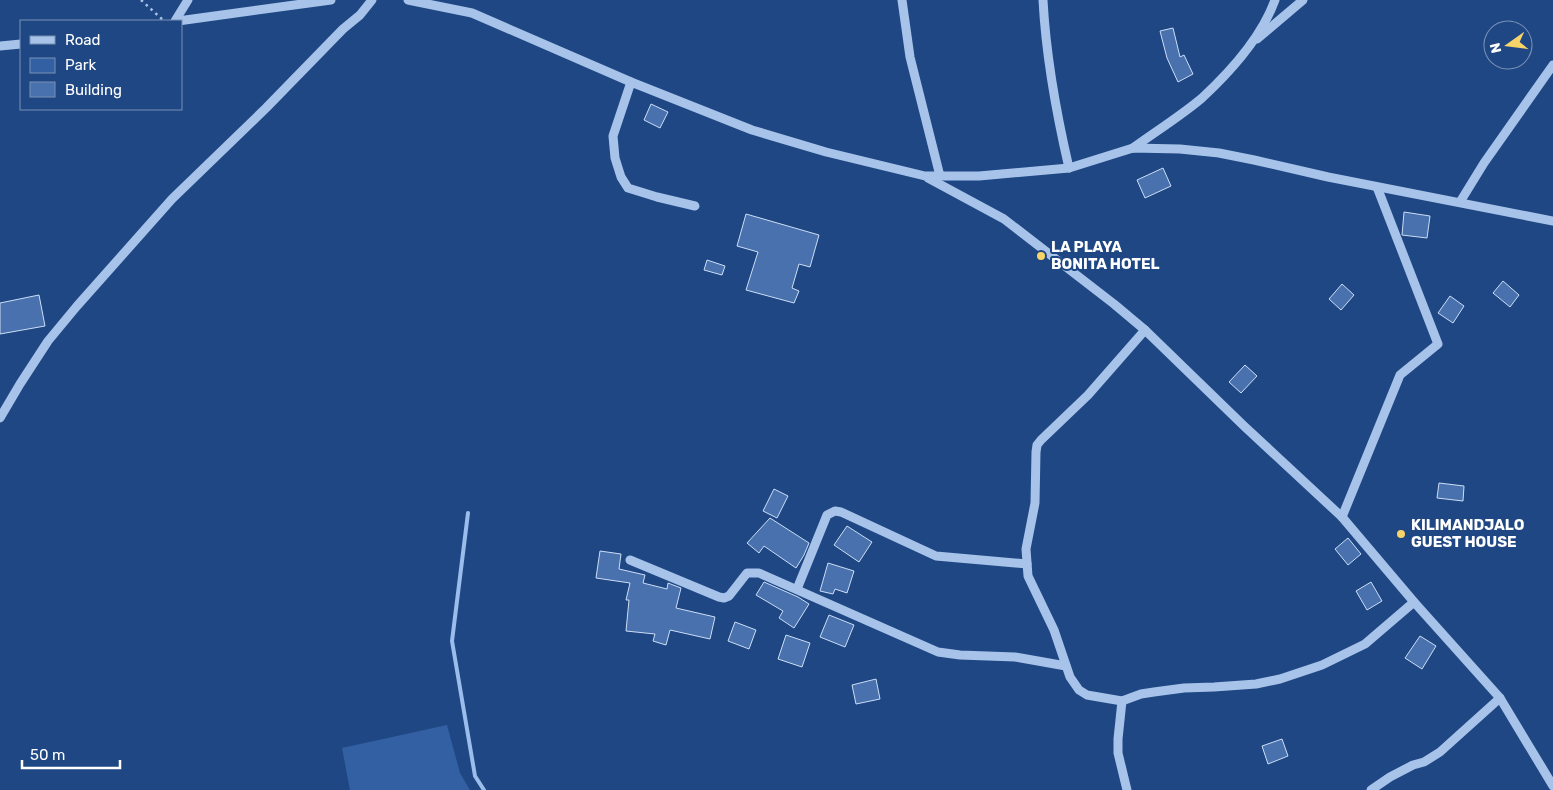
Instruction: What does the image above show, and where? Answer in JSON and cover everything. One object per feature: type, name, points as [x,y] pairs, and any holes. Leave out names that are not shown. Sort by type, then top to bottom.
[{"type":"street","points":[[178,20],[188,0]]},
{"type":"street","points":[[182,20],[332,0]]},
{"type":"street","points":[[0,418],[48,340],[96,284],[172,199],[266,108],[343,29],[360,15],[372,0]]},
{"type":"street","points":[[408,0],[472,13],[630,82],[752,130],[826,152],[925,176],[979,176],[1069,168],[1133,148],[1180,149],[1219,153],[1328,178],[1553,221]]},
{"type":"street","points":[[902,0],[910,57],[940,176]]},
{"type":"street","points":[[1043,0],[1045,36],[1058,120],[1069,168]]},
{"type":"street","points":[[1133,148],[1201,98],[1242,56],[1270,15],[1275,0]]},
{"type":"street","points":[[1249,46],[1303,0]]},
{"type":"street","points":[[0,46],[20,44]]},
{"type":"street","points":[[1460,202],[1484,163],[1553,65]]},
{"type":"street","points":[[630,82],[613,136],[615,158],[621,177],[628,188],[695,206]]},
{"type":"street","points":[[925,176],[1004,219],[1146,330],[1244,426],[1342,517],[1414,602],[1500,698],[1553,786]]},
{"type":"street","points":[[1342,517],[1400,375],[1438,344],[1377,187]]},
{"type":"street","points":[[1146,330],[1088,395],[1041,440],[1036,452],[1035,503],[1026,549],[1028,576],[1054,630],[1070,677],[1079,690],[1087,695],[1122,701],[1141,694],[1154,692],[1184,688],[1256,684],[1298,674],[1322,665],[1364,644],[1414,602]]},
{"type":"street","points":[[797,589],[827,515],[835,511],[841,512],[936,556],[1027,564]]},
{"type":"street","points":[[630,560],[724,598],[729,596],[747,574],[752,572],[768,576],[938,652],[1016,658],[1066,666]]},
{"type":"street","points":[[1371,790],[1390,777],[1413,765],[1424,762],[1440,752],[1500,698]]},
{"type":"street","points":[[1122,701],[1118,752],[1127,790]]},
{"type":"path","points":[[141,0],[163,20]]},
{"type":"green space","points":[[447,725],[460,773],[470,790],[350,790],[342,748]]},
{"type":"building","points":[[1173,28],[1180,57],[1184,55],[1193,74],[1178,82],[1167,58],[1160,31]]},
{"type":"building","points":[[651,104],[668,112],[660,128],[644,120]]},
{"type":"building","points":[[1163,168],[1171,186],[1145,198],[1137,180]]},
{"type":"building","points":[[1404,212],[1430,216],[1427,238],[1402,235]]},
{"type":"building","points":[[746,214],[819,235],[810,267],[799,264],[792,288],[799,291],[794,303],[746,290],[758,252],[737,246]]},
{"type":"building","points":[[707,260],[725,266],[722,275],[704,270]]},
{"type":"building","points":[[1503,281],[1519,295],[1510,307],[1493,293]]},
{"type":"building","points":[[1342,284],[1354,295],[1341,310],[1329,299]]},
{"type":"building","points":[[39,295],[45,326],[0,334],[0,303]]},
{"type":"building","points":[[1450,296],[1464,306],[1453,323],[1438,313]]},
{"type":"building","points":[[1245,365],[1257,376],[1241,393],[1229,382]]},
{"type":"building","points":[[1439,483],[1464,486],[1463,501],[1437,498]]},
{"type":"building","points":[[774,489],[788,496],[777,518],[763,511]]},
{"type":"building","points":[[770,518],[809,543],[796,568],[764,546],[759,553],[747,543]]},
{"type":"building","points":[[847,526],[872,542],[859,562],[834,545]]},
{"type":"building","points":[[1348,538],[1361,554],[1348,565],[1335,549]]},
{"type":"building","points":[[600,551],[621,554],[619,569],[645,575],[643,583],[667,589],[668,583],[681,588],[676,608],[715,617],[710,639],[670,630],[666,645],[653,641],[655,634],[626,631],[629,600],[626,600],[630,583],[596,578]]},
{"type":"building","points":[[828,563],[854,571],[847,593],[835,589],[833,594],[820,591]]},
{"type":"building","points":[[764,582],[809,604],[794,628],[779,618],[783,611],[756,595]]},
{"type":"building","points":[[1371,582],[1382,601],[1367,610],[1356,591]]},
{"type":"building","points":[[829,615],[854,625],[845,647],[820,637]]},
{"type":"building","points":[[735,622],[756,630],[749,649],[728,641]]},
{"type":"building","points":[[786,635],[810,643],[802,667],[778,659]]},
{"type":"building","points":[[1420,636],[1436,646],[1422,669],[1405,658]]},
{"type":"building","points":[[876,679],[880,699],[856,704],[852,685]]},
{"type":"building","points":[[1282,739],[1288,756],[1268,764],[1262,746]]},
{"type":"waterway","points":[[468,513],[452,641],[475,776],[484,790]]},
{"type":"place","name":"LA PLAYA BONITA HOTEL","points":[[1041,256]]},
{"type":"place","name":"KILIMANDJALO GUEST HOUSE","points":[[1401,534]]}]
